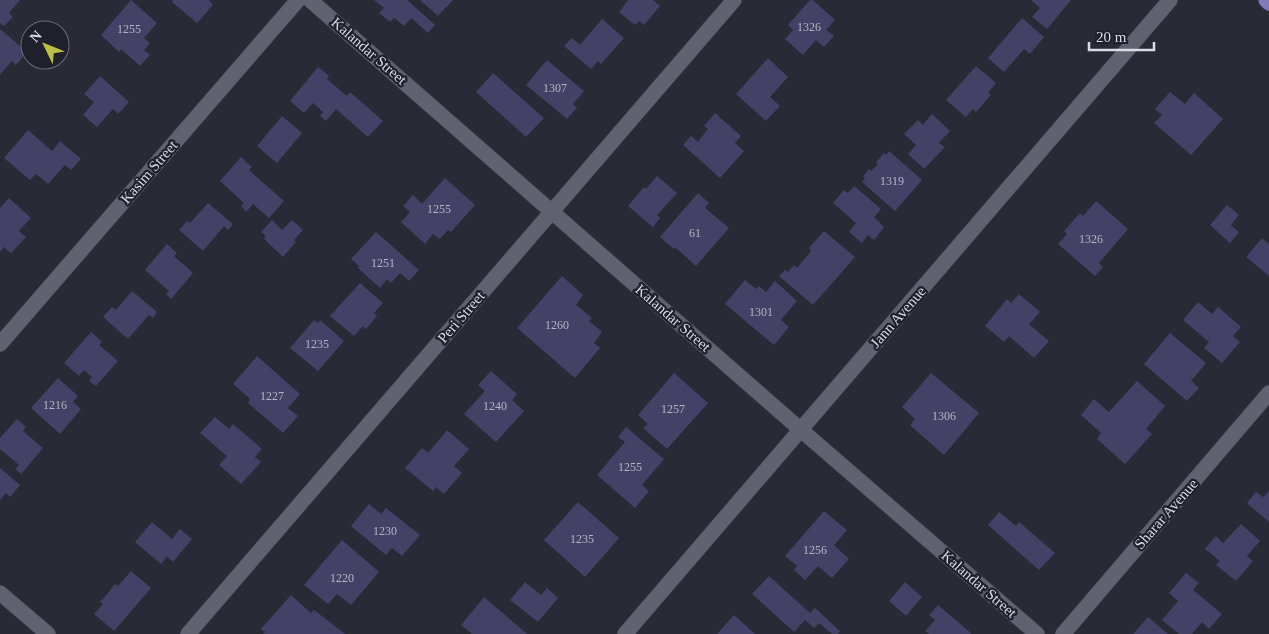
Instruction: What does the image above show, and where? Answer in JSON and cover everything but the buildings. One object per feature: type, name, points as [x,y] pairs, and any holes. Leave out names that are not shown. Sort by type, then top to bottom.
[{"type":"main road","points":[[1266,0],[1269,3]]},
{"type":"street","name":"Kasim Street","points":[[0,344],[298,0]]},
{"type":"street","name":"Kalandar Street","points":[[310,0],[1037,634]]},
{"type":"street","name":"Peri Street","points":[[188,634],[734,0]]},
{"type":"street","name":"Jann Avenue","points":[[625,634],[1170,0]]},
{"type":"street","name":"Sharar Avenue","points":[[1063,634],[1269,394]]},
{"type":"street","points":[[0,593],[48,634]]}]
